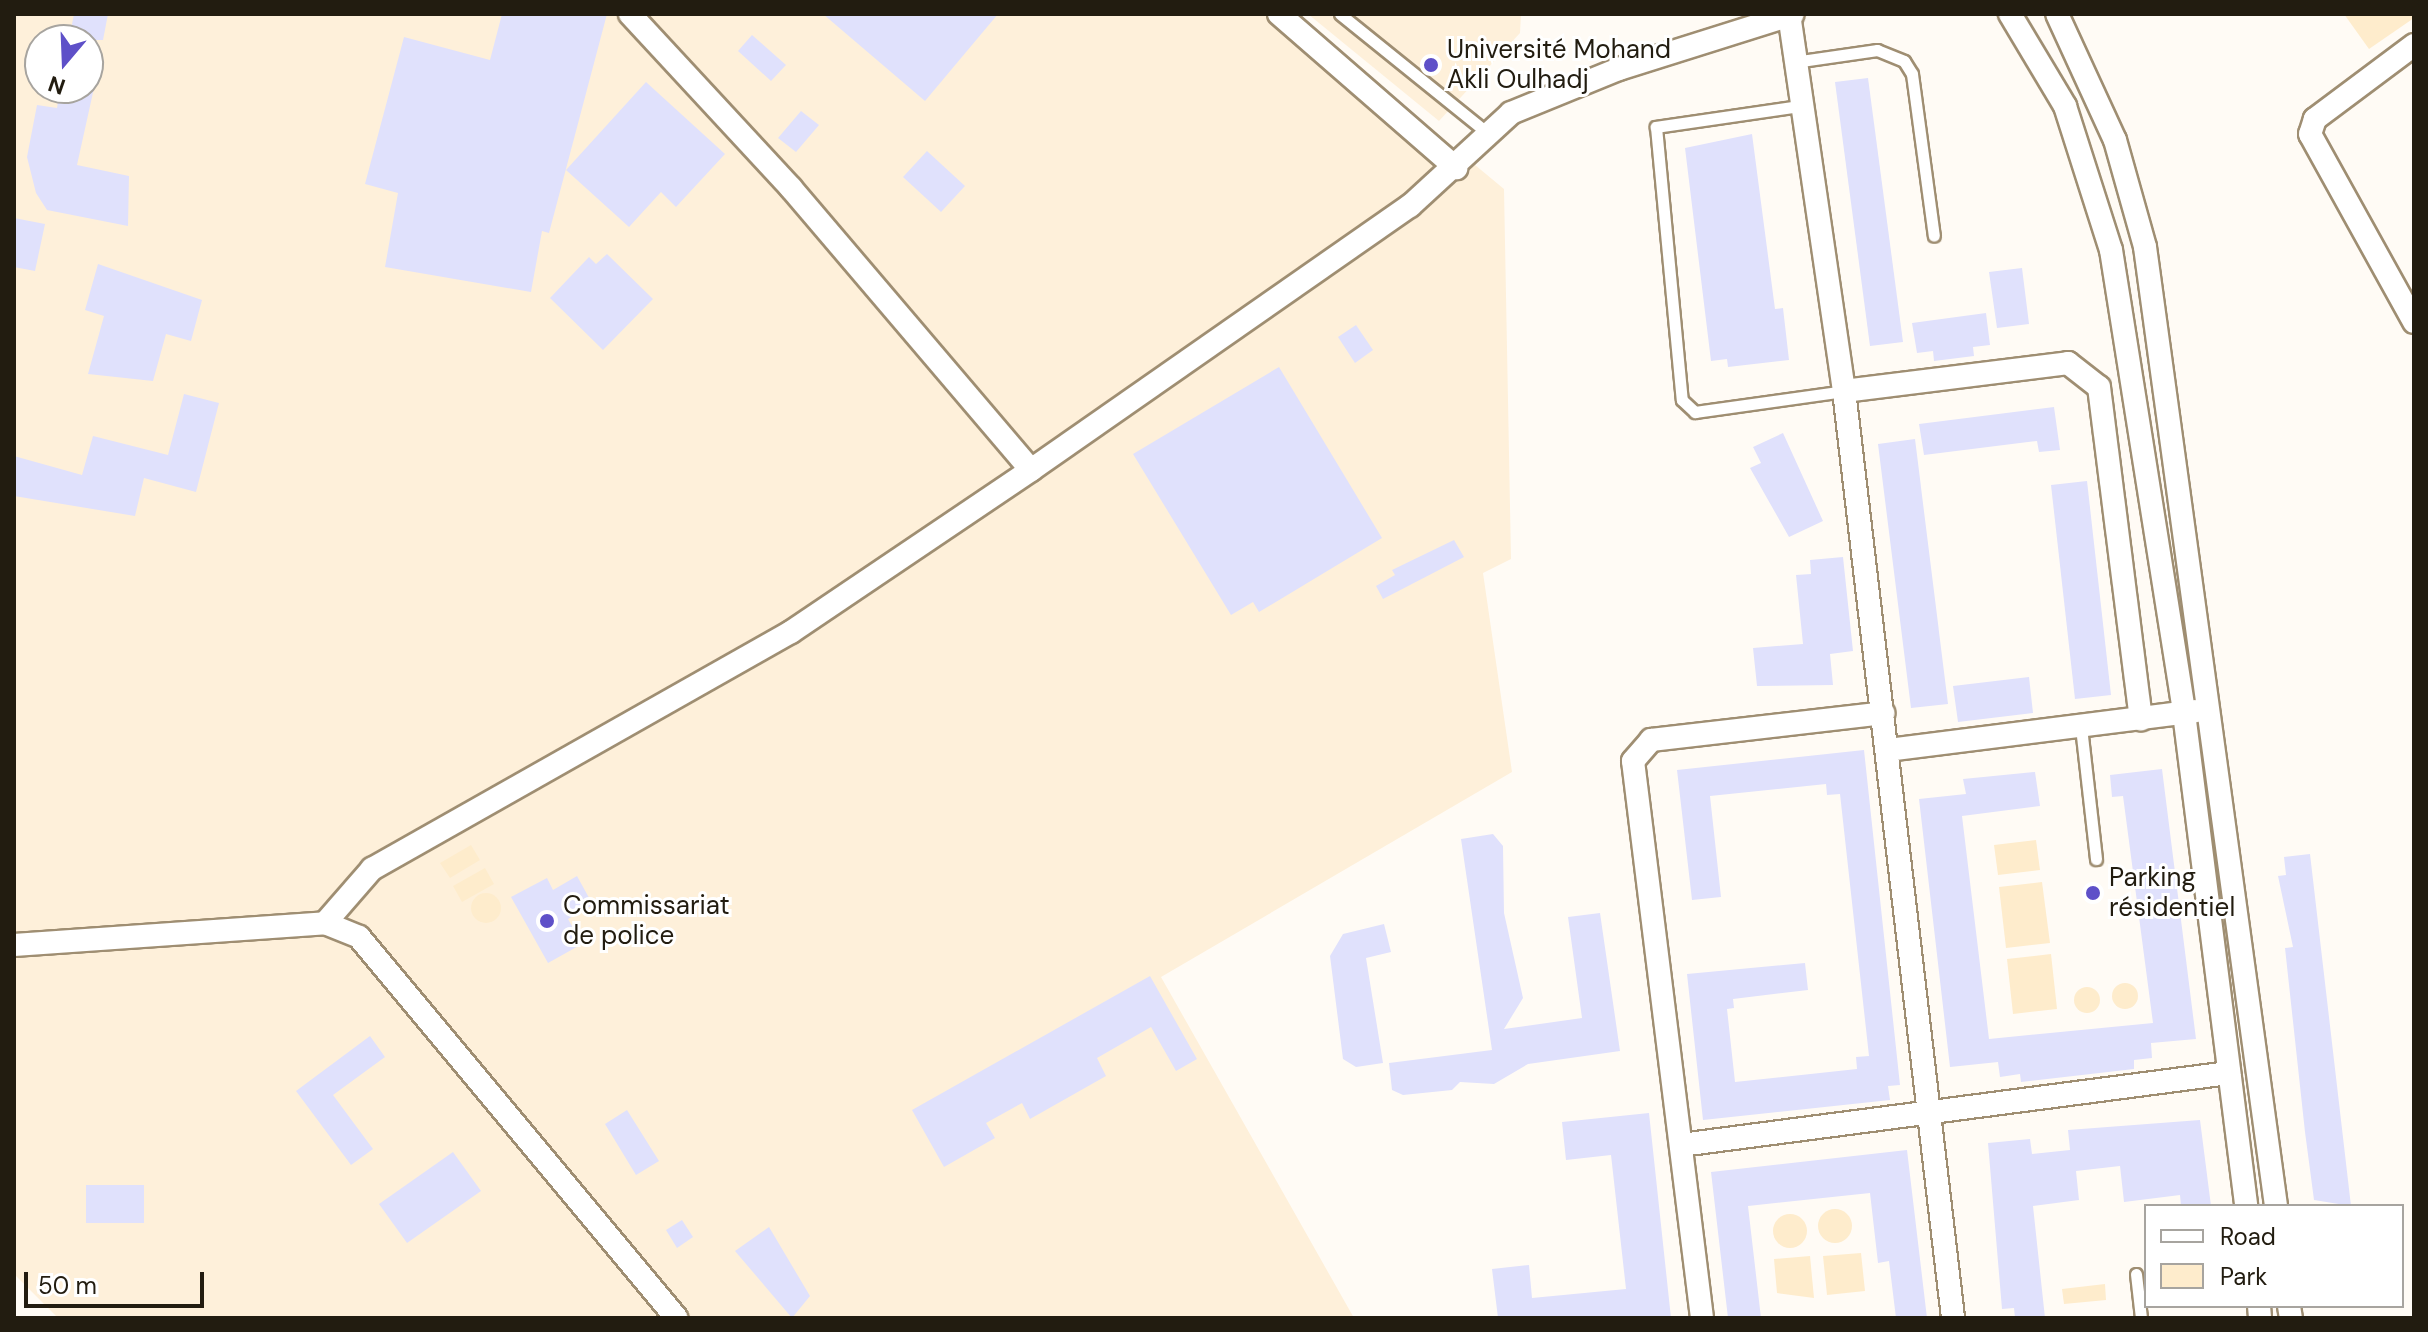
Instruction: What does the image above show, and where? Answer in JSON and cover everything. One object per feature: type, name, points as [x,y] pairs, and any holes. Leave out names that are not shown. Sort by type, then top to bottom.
[{"type":"street","points":[[630,14],[791,188],[1031,470]]},
{"type":"street","points":[[1279,14],[1456,168]]},
{"type":"street","points":[[2010,14],[2065,106],[2111,250],[2184,713],[2246,1204]]},
{"type":"street","points":[[2057,14],[2115,140],[2145,247],[2213,709],[2276,1204]]},
{"type":"street","points":[[325,923],[372,869],[791,632],[1031,470],[1456,168],[1486,132],[1537,99],[1791,15],[1801,61],[1844,391],[1953,1318]]},
{"type":"street","points":[[2414,45],[2315,119],[2310,134],[2414,322]]},
{"type":"street","points":[[1844,391],[2068,363],[2099,387],[2141,719]]},
{"type":"street","points":[[1888,750],[2213,709]]},
{"type":"street","points":[[1702,1318],[1633,761],[1651,740],[1883,713]]},
{"type":"street","points":[[14,945],[325,923],[359,937],[384,962],[676,1318]]},
{"type":"street","points":[[1681,1145],[1929,1116],[2229,1073]]},
{"type":"lane","points":[[1340,14],[1486,132]]},
{"type":"lane","points":[[1801,61],[1877,50],[1904,61],[1912,74],[1934,236]]},
{"type":"lane","points":[[1806,105],[1656,127],[1682,400],[1695,412],[1844,391]]},
{"type":"lane","points":[[2081,727],[2096,859]]},
{"type":"lane","points":[[2136,1274],[2141,1318]]},
{"type":"shaded area","points":[[14,14],[1293,14],[1504,189],[1511,559],[1483,573],[1512,772],[1161,977],[1354,1318],[58,1318],[14,1274]]},
{"type":"shaded area","name":"Université Mohand Akli Oulhadj","points":[[1308,14],[1521,14],[1520,33],[1439,121]]},
{"type":"green space","points":[[2344,14],[2414,14],[2414,18],[2369,49]]},
{"type":"green space","points":[[2036,840],[2040,870],[1998,875],[1994,845]]},
{"type":"green space","points":[[471,845],[480,860],[450,878],[440,863]]},
{"type":"green space","points":[[485,868],[494,884],[462,902],[453,886]]},
{"type":"green space","points":[[2042,882],[2050,943],[2006,948],[1999,887]]},
{"type":"green space","points":[[486,893],[497,897],[501,908],[497,919],[486,923],[475,919],[471,908],[475,897]]},
{"type":"green space","points":[[2051,954],[2057,1009],[2013,1014],[2007,959]]},
{"type":"green space","points":[[2125,983],[2134,987],[2138,996],[2134,1005],[2125,1009],[2116,1005],[2112,996],[2116,987]]},
{"type":"green space","points":[[2087,987],[2096,991],[2100,1000],[2096,1009],[2087,1013],[2078,1009],[2074,1000],[2078,991]]},
{"type":"green space","points":[[1835,1209],[1847,1214],[1852,1226],[1847,1238],[1835,1243],[1823,1238],[1818,1226],[1823,1214]]},
{"type":"green space","points":[[1790,1214],[1802,1219],[1807,1231],[1802,1243],[1790,1248],[1778,1243],[1773,1231],[1778,1219]]},
{"type":"green space","points":[[1861,1253],[1865,1291],[1827,1295],[1823,1256]]},
{"type":"green space","points":[[1810,1256],[1814,1298],[1777,1293],[1774,1259]]},
{"type":"green space","points":[[2105,1284],[2106,1300],[2064,1304],[2062,1289]]},
{"type":"building","points":[[74,14],[108,14],[104,35],[104,24],[72,24]]},
{"type":"building","points":[[502,14],[607,14],[549,233],[542,231],[531,292],[385,267],[398,193],[365,184],[404,37],[490,60]]},
{"type":"building","points":[[823,14],[998,14],[925,101]]},
{"type":"building","points":[[752,35],[786,65],[771,81],[738,51]]},
{"type":"building","points":[[1868,78],[1903,342],[1870,346],[1835,82]]},
{"type":"building","points":[[646,82],[725,154],[676,207],[661,192],[629,227],[566,170]]},
{"type":"building","points":[[58,104],[90,104],[77,165],[129,176],[128,226],[47,210],[36,193],[27,157],[37,105],[57,108]]},
{"type":"building","points":[[801,111],[819,125],[796,152],[778,138]]},
{"type":"building","points":[[1752,134],[1775,309],[1783,308],[1789,360],[1728,367],[1727,359],[1711,361],[1685,148]]},
{"type":"building","points":[[927,151],[965,186],[941,212],[903,177]]},
{"type":"building","points":[[14,218],[45,224],[35,271],[14,267]]},
{"type":"building","points":[[607,254],[653,299],[603,350],[550,298],[589,257],[596,264]]},
{"type":"building","points":[[98,264],[202,300],[191,341],[166,334],[153,381],[88,374],[104,316],[85,310]]},
{"type":"building","points":[[2022,268],[2029,324],[1997,328],[1989,272]]},
{"type":"building","points":[[1986,313],[1990,345],[1973,347],[1974,356],[1934,361],[1933,351],[1917,353],[1912,323]]},
{"type":"building","points":[[1356,325],[1373,350],[1355,363],[1338,337]]},
{"type":"building","points":[[1279,367],[1382,538],[1259,612],[1253,602],[1231,615],[1133,454]]},
{"type":"building","points":[[184,394],[219,403],[196,492],[144,478],[135,516],[14,496],[14,456],[82,475],[93,436],[168,455]]},
{"type":"building","points":[[2054,407],[2060,450],[2039,452],[2037,441],[1924,455],[1919,424]]},
{"type":"building","points":[[1783,433],[1823,521],[1789,537],[1750,468],[1761,463],[1753,447]]},
{"type":"building","points":[[1915,439],[1948,704],[1911,708],[1878,444]]},
{"type":"building","points":[[2087,481],[2111,695],[2075,699],[2051,485]]},
{"type":"building","points":[[1454,540],[1464,557],[1383,599],[1376,586],[1395,575],[1392,570]]},
{"type":"building","points":[[1843,557],[1853,651],[1830,654],[1833,685],[1757,686],[1753,648],[1803,644],[1796,575],[1811,574],[1810,560]]},
{"type":"building","points":[[2029,677],[2033,713],[1958,722],[1953,686]]},
{"type":"building","points":[[1864,750],[1900,1085],[1888,1086],[1890,1100],[1703,1120],[1687,974],[1805,963],[1808,990],[1733,999],[1734,1008],[1727,1009],[1735,1082],[1857,1069],[1856,1057],[1869,1056],[1840,794],[1827,795],[1826,784],[1710,796],[1721,897],[1692,900],[1677,770]]},
{"type":"building","points":[[2162,769],[2196,1039],[2151,1043],[2152,1058],[2134,1060],[2134,1069],[2021,1082],[2020,1074],[2000,1077],[1998,1062],[1950,1067],[1919,799],[1966,794],[1963,779],[2035,772],[2040,806],[1962,816],[1989,1039],[2153,1023],[2123,796],[2112,797],[2110,775]]},
{"type":"building","points":[[1493,834],[1503,846],[1504,913],[1523,998],[1504,1029],[1582,1018],[1568,917],[1600,913],[1620,1051],[1528,1064],[1494,1084],[1460,1082],[1452,1090],[1403,1095],[1392,1090],[1389,1063],[1492,1050],[1461,839]]},
{"type":"building","points":[[2310,854],[2351,1204],[2314,1200],[2285,948],[2293,947],[2278,876],[2286,875],[2284,857]]},
{"type":"building","name":"Commissariat de police","points":[[577,876],[593,905],[568,919],[582,944],[548,963],[511,897],[547,878],[553,890]]},
{"type":"building","points":[[1384,924],[1391,952],[1366,958],[1383,1063],[1356,1067],[1343,1059],[1330,956],[1343,934]]},
{"type":"building","points":[[1150,976],[1197,1059],[1176,1071],[1151,1027],[1097,1058],[1106,1076],[1030,1119],[1022,1103],[986,1123],[995,1138],[944,1167],[912,1110]]},
{"type":"building","points":[[370,1036],[385,1057],[333,1095],[373,1149],[351,1165],[296,1091]]},
{"type":"building","points":[[627,1110],[659,1161],[636,1175],[605,1124]]},
{"type":"building","points":[[1649,1113],[1671,1318],[1498,1318],[1492,1269],[1529,1265],[1532,1298],[1626,1289],[1611,1155],[1566,1160],[1562,1122]]},
{"type":"building","points":[[2200,1120],[2211,1204],[2181,1204],[2180,1195],[2124,1202],[2120,1166],[2076,1171],[2079,1200],[2033,1206],[2045,1318],[2015,1318],[2014,1308],[2002,1309],[1988,1143],[2030,1139],[2032,1154],[2070,1150],[2068,1130]]},
{"type":"building","points":[[1907,1150],[1927,1318],[1896,1318],[1889,1261],[1878,1263],[1870,1193],[1748,1206],[1761,1318],[1728,1318],[1711,1172]]},
{"type":"building","points":[[453,1152],[481,1191],[407,1243],[379,1204]]},
{"type":"building","points":[[86,1185],[144,1185],[144,1223],[86,1223]]},
{"type":"building","points":[[682,1220],[693,1237],[677,1248],[666,1230]]},
{"type":"building","points":[[769,1227],[810,1296],[792,1318],[735,1251]]},
{"type":"place","name":"Université Mohand Akli Oulhadj","points":[[1431,65]]},
{"type":"place","name":"Parking résidentiel","points":[[2093,893]]},
{"type":"place","name":"Commissariat de police","points":[[547,921]]}]
